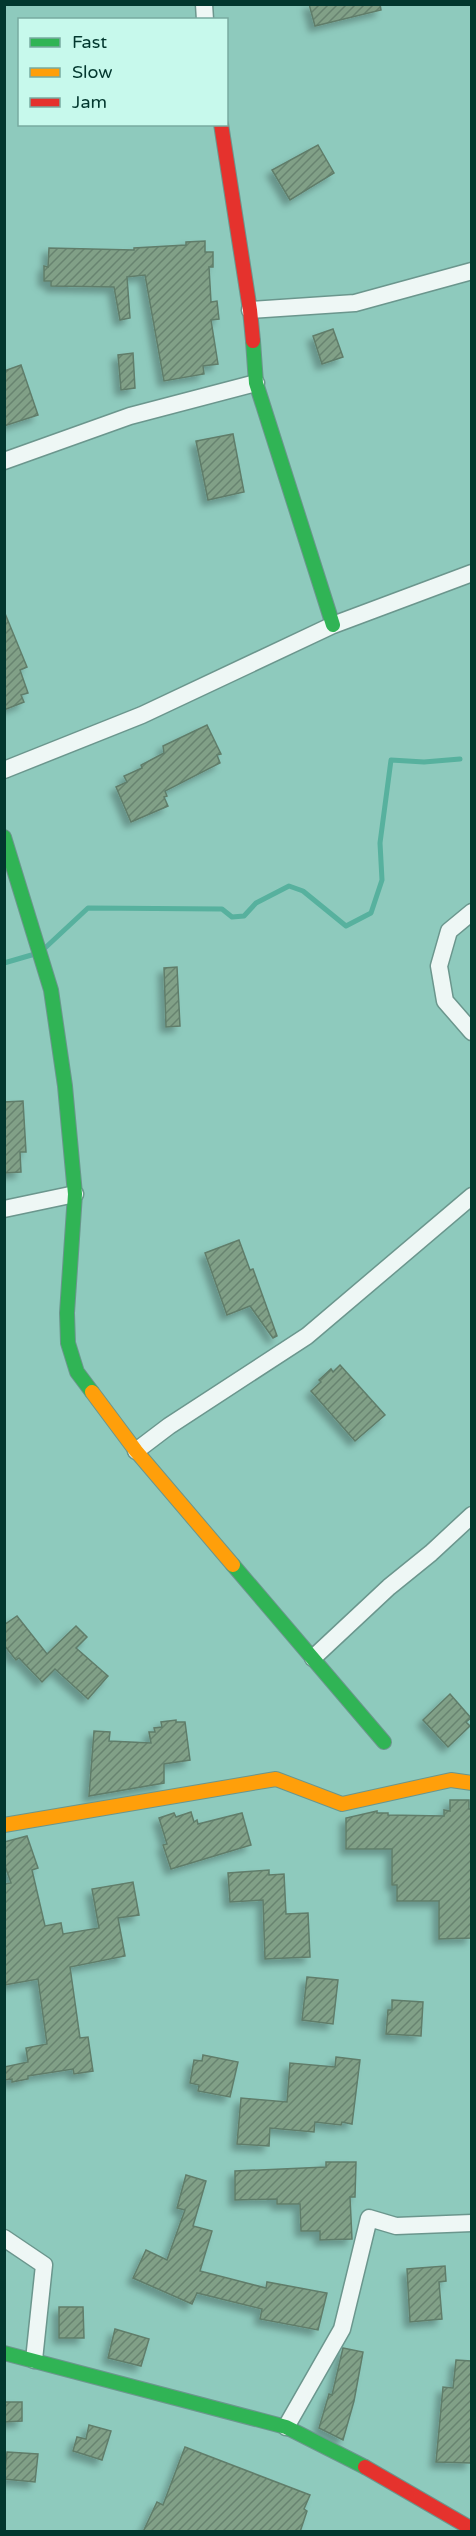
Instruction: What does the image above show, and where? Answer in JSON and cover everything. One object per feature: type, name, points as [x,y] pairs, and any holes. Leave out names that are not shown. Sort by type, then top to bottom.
[{"type":"street","points":[[222,126],[250,310],[256,382],[333,625]]},
{"type":"street","points":[[250,310],[355,303],[471,271]]},
{"type":"street","points":[[4,461],[130,416],[256,382]]},
{"type":"street","points":[[4,770],[142,715],[333,625],[471,573]]},
{"type":"street","points":[[4,837],[51,990],[65,1086],[75,1194],[67,1313],[68,1342],[77,1372],[136,1451],[384,1742]]},
{"type":"street","points":[[471,912],[449,931],[439,966],[446,1001],[471,1032]]},
{"type":"street","points":[[4,1209],[75,1194]]},
{"type":"street","points":[[136,1451],[169,1426],[307,1336],[471,1196]]},
{"type":"street","points":[[313,1658],[388,1587],[431,1553],[471,1515]]},
{"type":"street","points":[[4,1825],[276,1779],[342,1804],[451,1780],[471,1783]]},
{"type":"street","points":[[286,2427],[342,2329],[369,2218],[396,2226],[471,2223]]},
{"type":"street","points":[[4,2238],[44,2265],[34,2360]]},
{"type":"street","points":[[4,2353],[286,2427],[366,2467],[471,2529]]},
{"type":"building","points":[[309,4],[380,4],[381,10],[315,26]]},
{"type":"building","points":[[318,145],[334,173],[290,200],[272,170]]},
{"type":"building","points":[[205,241],[205,252],[213,252],[213,267],[209,267],[211,302],[217,301],[219,319],[211,320],[218,364],[203,366],[204,374],[164,381],[145,275],[127,277],[130,318],[120,320],[114,287],[51,286],[51,281],[44,281],[44,266],[48,267],[49,248],[134,250],[134,248],[186,245],[186,242]]},
{"type":"building","points":[[333,329],[343,357],[322,364],[313,336]]},
{"type":"building","points":[[133,353],[135,388],[121,390],[118,355]]},
{"type":"building","points":[[21,365],[38,415],[4,426],[4,371]]},
{"type":"building","points":[[233,434],[244,492],[208,500],[196,441]]},
{"type":"building","points":[[4,611],[27,667],[20,670],[28,693],[21,695],[24,702],[4,710]]},
{"type":"building","points":[[207,725],[221,754],[217,755],[220,763],[165,791],[167,796],[164,797],[168,806],[131,822],[116,787],[127,782],[124,776],[142,768],[141,765],[164,753],[163,746]]},
{"type":"building","points":[[177,967],[180,1026],[166,1027],[164,968]]},
{"type":"building","points":[[23,1101],[26,1152],[20,1152],[21,1172],[4,1173],[4,1102]]},
{"type":"building","points":[[239,1240],[250,1270],[253,1269],[277,1336],[273,1338],[250,1306],[227,1315],[205,1253]]},
{"type":"building","points":[[340,1365],[385,1415],[355,1441],[311,1391],[331,1369],[333,1372]]},
{"type":"building","points":[[17,1616],[47,1654],[76,1626],[87,1637],[76,1648],[108,1676],[88,1699],[55,1669],[42,1682],[19,1658],[16,1660],[4,1645],[4,1625]]},
{"type":"building","points":[[450,1694],[471,1718],[466,1722],[470,1726],[448,1747],[423,1720]]},
{"type":"building","points":[[176,1720],[176,1722],[185,1722],[190,1760],[164,1764],[164,1783],[89,1796],[94,1731],[110,1732],[109,1741],[151,1743],[149,1732],[155,1732],[154,1728],[162,1727],[161,1722]]},
{"type":"building","points":[[450,1800],[469,1800],[469,1809],[471,1809],[471,1938],[439,1939],[439,1901],[397,1901],[397,1885],[392,1885],[392,1849],[346,1849],[346,1818],[377,1811],[377,1813],[388,1813],[388,1815],[444,1816],[444,1810],[450,1811]]},
{"type":"building","points":[[191,1812],[194,1822],[197,1820],[198,1824],[242,1813],[251,1845],[171,1869],[163,1845],[167,1844],[159,1818],[174,1813],[176,1817]]},
{"type":"building","points":[[27,1836],[38,1868],[32,1870],[45,1926],[61,1923],[63,1934],[99,1928],[92,1889],[133,1882],[139,1915],[118,1918],[125,1956],[70,1967],[80,2038],[88,2037],[93,2071],[74,2074],[73,2069],[28,2076],[28,2079],[12,2082],[12,2079],[4,2080],[4,2067],[28,2062],[26,2048],[47,2044],[38,1979],[4,1985],[4,1884],[11,1883],[4,1863],[4,1842]]},
{"type":"building","points":[[269,1870],[269,1875],[284,1874],[286,1914],[308,1913],[310,1957],[265,1959],[263,1900],[230,1902],[228,1873]]},
{"type":"building","points":[[307,1977],[338,1980],[333,2024],[302,2020]]},
{"type":"building","points":[[392,2000],[423,2002],[421,2036],[386,2034],[388,2010],[392,2010]]},
{"type":"building","points":[[203,2055],[238,2062],[230,2097],[198,2091],[199,2085],[190,2083],[194,2060],[202,2061]]},
{"type":"building","points":[[336,2057],[360,2060],[352,2124],[315,2122],[314,2132],[270,2128],[269,2146],[237,2144],[241,2098],[287,2102],[290,2063],[335,2067]]},
{"type":"building","points":[[326,2162],[356,2162],[355,2197],[350,2197],[352,2239],[320,2240],[320,2231],[301,2231],[300,2204],[277,2204],[277,2199],[235,2200],[235,2171],[326,2167]]},
{"type":"building","points":[[186,2175],[206,2181],[193,2226],[212,2231],[200,2271],[266,2288],[267,2282],[327,2293],[318,2330],[260,2319],[262,2309],[197,2293],[192,2304],[133,2278],[146,2250],[167,2260],[185,2210],[177,2208]]},
{"type":"building","points":[[445,2266],[446,2281],[439,2282],[442,2319],[410,2322],[407,2269]]},
{"type":"building","points":[[59,2307],[83,2307],[84,2338],[59,2338]]},
{"type":"building","points":[[115,2329],[149,2339],[141,2366],[108,2358]]},
{"type":"building","points":[[343,2348],[363,2352],[354,2401],[343,2440],[319,2428],[329,2394],[332,2395]]},
{"type":"building","points":[[456,2360],[471,2361],[471,2463],[436,2462],[443,2387],[453,2388]]},
{"type":"building","points":[[4,2402],[22,2402],[22,2421],[4,2422]]},
{"type":"building","points":[[89,2425],[111,2431],[102,2460],[73,2451],[77,2437],[86,2439]]},
{"type":"building","points":[[185,2447],[310,2495],[304,2509],[307,2511],[300,2532],[143,2532],[157,2502],[163,2505]]},
{"type":"building","points":[[7,2452],[38,2454],[35,2482],[4,2479]]},
{"type":"waterway","points":[[45,948],[88,908],[222,909],[232,917],[244,916],[256,903],[289,886],[303,891],[346,926],[371,913],[382,880],[380,843],[391,760],[424,762],[460,759]]},
{"type":"waterway","points":[[4,963],[35,954]]},
{"type":"traffic: fast","points":[[253,341],[256,383],[333,625]]},
{"type":"traffic: fast","points":[[4,837],[51,990],[65,1086],[75,1194],[67,1313],[68,1343],[77,1372],[92,1392]]},
{"type":"traffic: fast","points":[[233,1565],[384,1742]]},
{"type":"traffic: fast","points":[[4,2353],[286,2427],[365,2467]]},
{"type":"traffic: slow","points":[[92,1392],[136,1451],[233,1565]]},
{"type":"traffic: slow","points":[[4,1825],[276,1779],[342,1804],[451,1780],[472,1783]]},
{"type":"traffic: jam","points":[[221,126],[253,341]]},
{"type":"traffic: jam","points":[[365,2467],[472,2529]]}]
